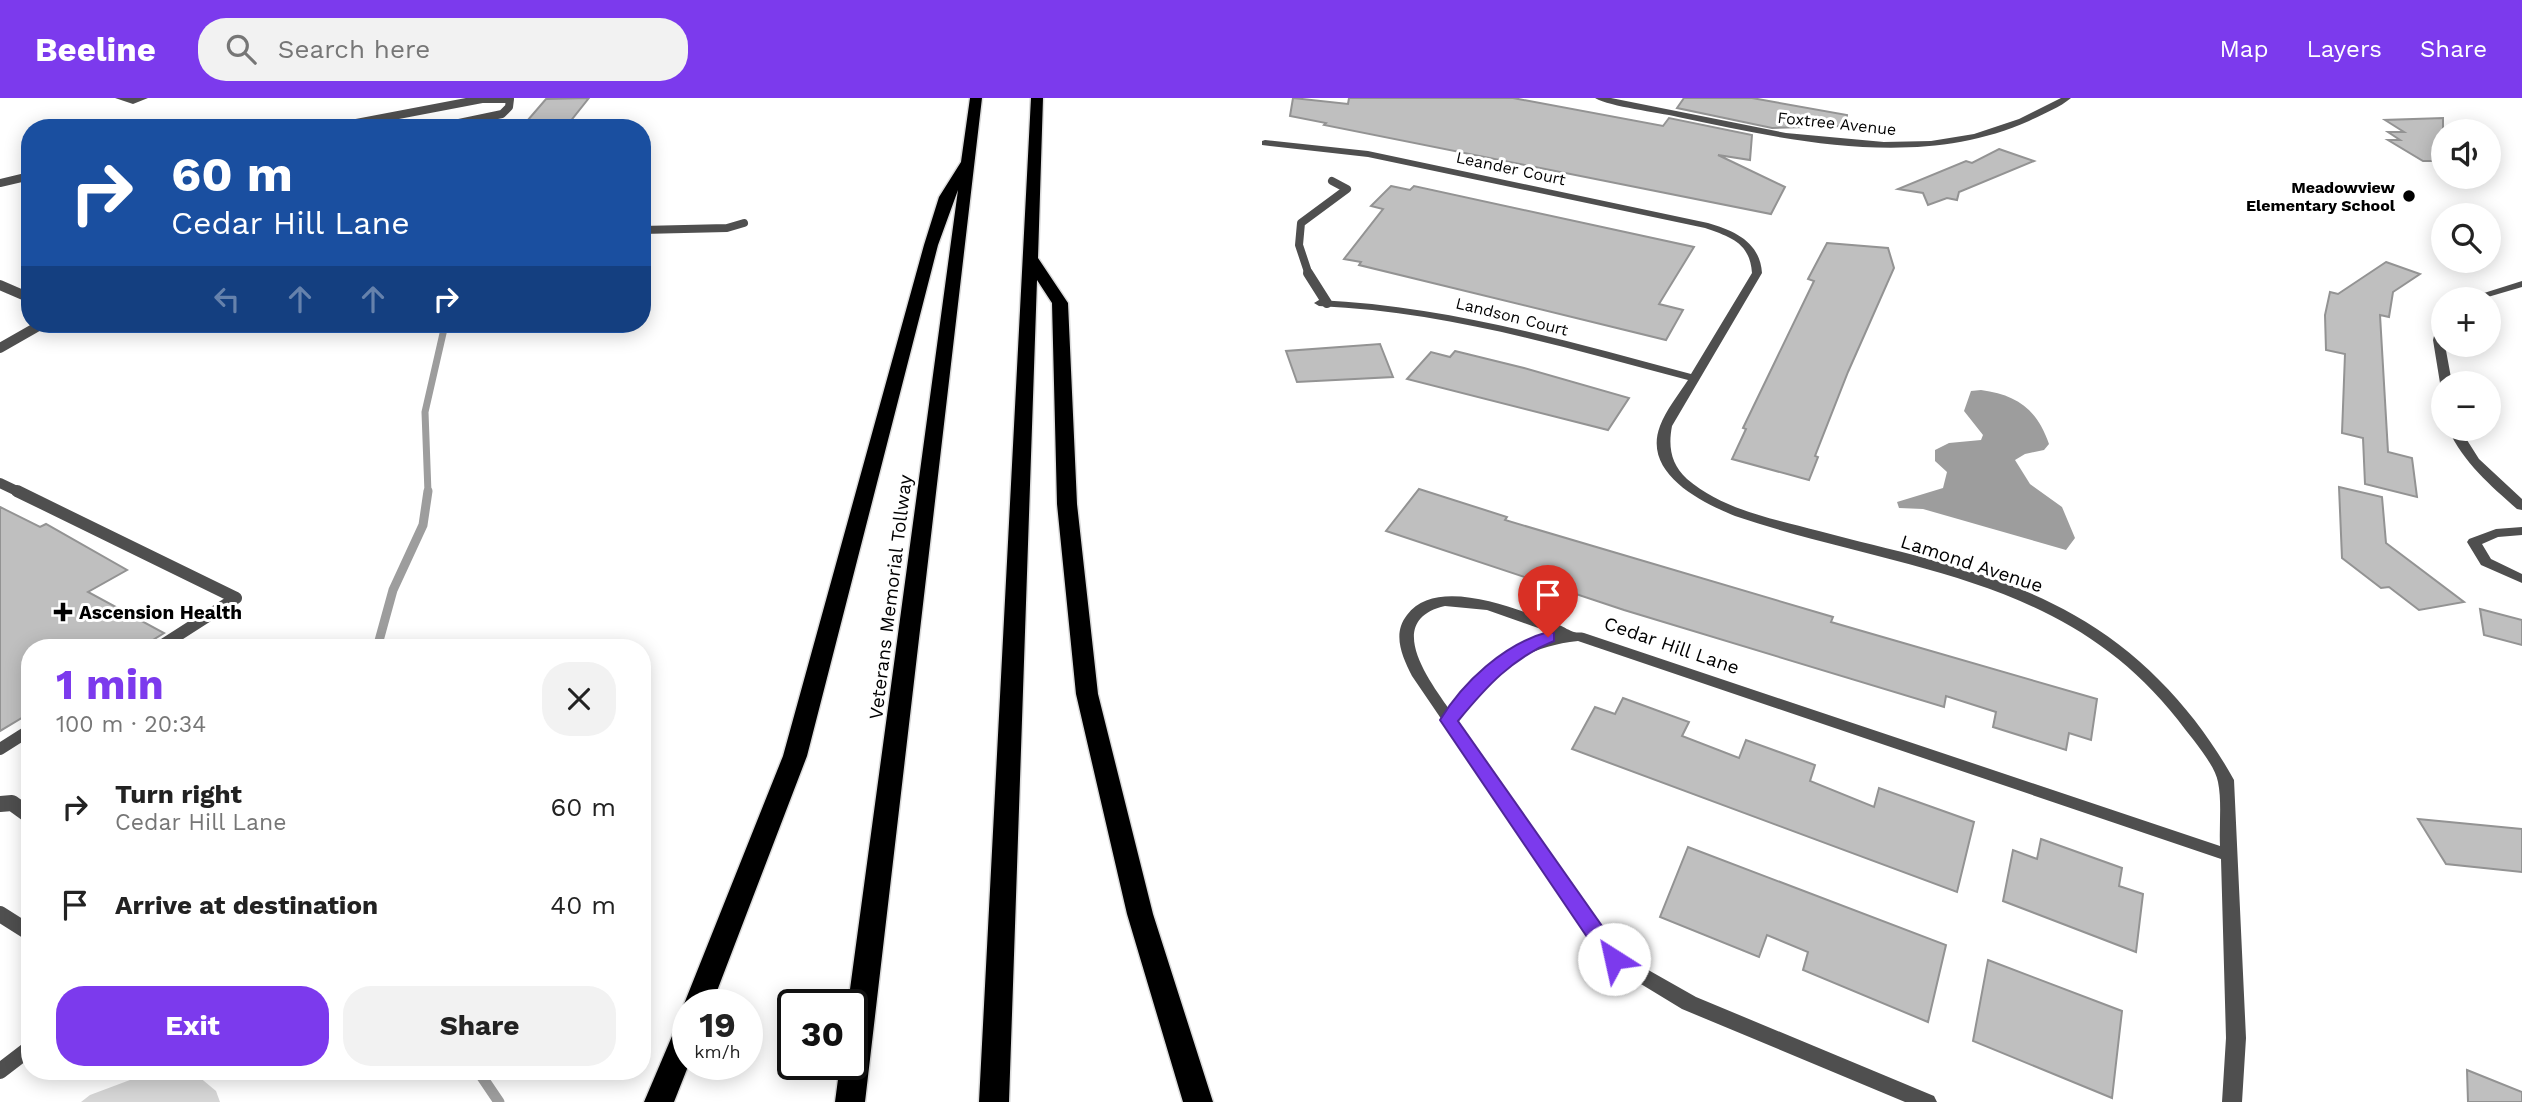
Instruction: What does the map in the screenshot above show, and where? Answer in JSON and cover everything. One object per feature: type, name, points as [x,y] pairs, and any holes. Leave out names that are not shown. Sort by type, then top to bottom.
[{"type":"highway","name":"Veterans Memorial Tollway","points":[[850,1102],[971,157],[976,98]]},
{"type":"highway","points":[[994,1102],[1037,98]]},
{"type":"highway","points":[[704,989],[795,756],[931,244],[946,197],[971,157]]},
{"type":"highway","points":[[1032,261],[1060,303],[1067,504],[1087,694],[1140,914],[1198,1102]]},
{"type":"highway","points":[[659,1102],[672,1070]]},
{"type":"street","points":[[119,98],[133,102],[144,98]]},
{"type":"street","name":"Foxtree Avenue","points":[[1599,98],[1794,135],[1897,144],[1974,137],[2062,99]]},
{"type":"street","name":"Leander Court","points":[[1265,144],[1368,154],[1708,226],[1746,243]]},
{"type":"street","name":"Lamond Avenue","points":[[1746,243],[1754,252],[1757,273],[1666,426],[1661,443],[1663,458],[1677,475],[1698,493],[1721,506],[1756,519],[1956,574],[2016,594],[2069,617],[2111,647],[2178,708],[2209,748],[2225,780],[2229,809],[2228,855],[2236,1038],[2232,1102]]},
{"type":"street","points":[[2501,290],[2522,284]]},
{"type":"street","name":"Landson Court","points":[[1323,303],[1367,303],[1422,310],[1695,378]]},
{"type":"street","points":[[2460,441],[2480,469],[2522,506]]},
{"type":"street","points":[[2522,531],[2488,535],[2474,542],[2486,562],[2522,579]]},
{"type":"street","points":[[1578,636],[1465,600],[1438,600],[1418,610],[1407,623],[1405,635],[1412,660],[1449,720],[1614,959],[1689,1003],[1927,1102]]},
{"type":"street","name":"Cedar Hill Lane","points":[[1449,720],[1479,683],[1520,651],[1548,637],[1578,636],[2228,855]]},
{"type":"lane","points":[[377,119],[482,99],[510,99],[509,107],[502,114],[478,119]]},
{"type":"lane","points":[[0,183],[21,178]]},
{"type":"lane","points":[[1323,303],[1305,270],[1298,234],[1301,223],[1347,189],[1332,181]]},
{"type":"lane","points":[[651,230],[727,228],[744,223]]},
{"type":"lane","points":[[0,285],[21,294]]},
{"type":"lane","points":[[0,348],[26,333]]},
{"type":"lane","points":[[0,484],[236,598],[172,639]]},
{"type":"lane","points":[[0,749],[21,736]]},
{"type":"lane","points":[[0,804],[12,803],[21,810]]},
{"type":"lane","points":[[0,914],[21,927]]},
{"type":"lane","points":[[0,1071],[21,1055]]},
{"type":"shaded area","points":[[1981,390],[2005,396],[2024,406],[2044,432],[2049,444],[2044,450],[2025,454],[2015,460],[2030,484],[2062,507],[2075,538],[2066,550],[1923,509],[1899,508],[1897,502],[1943,488],[1947,472],[1935,461],[1935,450],[1949,443],[1981,440],[1983,435],[1964,411],[1971,391]]},
{"type":"shaded area","points":[[130,1080],[203,1080],[216,1091],[220,1102],[81,1102],[90,1095]]},
{"type":"building","points":[[589,98],[572,119],[529,119],[546,99]]},
{"type":"building","points":[[1293,98],[1348,104],[1349,98],[1513,98],[1663,126],[1669,118],[1752,135],[1750,160],[1718,155],[1785,187],[1771,214],[1324,125],[1326,123],[1290,116]]},
{"type":"building","points":[[1684,98],[1752,98],[1847,115],[1846,126],[1772,128],[1677,108]]},
{"type":"building","points":[[2443,118],[2431,119],[2431,161],[2423,161],[2388,140],[2400,140],[2388,132],[2404,132],[2385,120]]},
{"type":"building","points":[[1999,149],[2034,161],[1959,192],[1957,200],[1947,198],[1928,205],[1923,193],[1898,189],[1966,161],[1972,163]]},
{"type":"building","points":[[1391,186],[1410,190],[1414,186],[1694,247],[1659,304],[1683,310],[1666,340],[1359,265],[1361,262],[1344,259],[1383,209],[1371,206]]},
{"type":"building","points":[[1827,243],[1888,248],[1894,268],[1848,372],[1815,456],[1818,457],[1809,480],[1732,459],[1746,429],[1743,428],[1814,281],[1808,279]]},
{"type":"building","points":[[2386,262],[2420,274],[2393,292],[2389,317],[2380,315],[2388,452],[2412,458],[2417,497],[2365,484],[2363,438],[2342,433],[2345,354],[2326,350],[2325,315],[2330,292],[2338,294]]},
{"type":"building","points":[[1380,344],[1393,377],[1297,382],[1286,351]]},
{"type":"building","points":[[1455,351],[1629,398],[1608,430],[1407,379],[1431,352],[1450,357]]},
{"type":"building","points":[[2339,487],[2382,497],[2386,543],[2464,602],[2419,610],[2389,587],[2381,588],[2342,558]]},
{"type":"building","points":[[1419,489],[1507,517],[1505,520],[1833,617],[1831,622],[2097,699],[2091,740],[2069,733],[2066,750],[1993,727],[1996,712],[1946,696],[1944,707],[1624,610],[1386,531]]},
{"type":"building","name":"Ascension Health","points":[[0,507],[40,527],[46,524],[127,570],[88,592],[164,633],[154,639],[21,639],[21,718],[0,731]]},
{"type":"building","points":[[2480,609],[2522,620],[2522,645],[2484,635]]},
{"type":"building","points":[[1623,698],[1689,722],[1682,736],[1739,758],[1746,740],[1815,765],[1810,781],[1874,807],[1879,788],[1974,822],[1957,892],[1572,749],[1595,707],[1615,714]]},
{"type":"building","points":[[2418,819],[2522,829],[2522,872],[2446,864]]},
{"type":"building","points":[[2041,839],[2122,868],[2119,886],[2143,894],[2136,952],[2003,901],[2013,850],[2037,859]]},
{"type":"building","points":[[1688,847],[1946,945],[1928,1022],[1803,970],[1808,952],[1767,935],[1759,957],[1660,917]]},
{"type":"building","points":[[1988,960],[2122,1011],[2112,1098],[1973,1041]]},
{"type":"building","points":[[2467,1070],[2522,1092],[2522,1102],[2468,1102]]},
{"type":"waterway","points":[[428,491],[425,412],[443,333]]},
{"type":"waterway","points":[[379,639],[393,590],[423,525],[428,491]]},
{"type":"waterway","points":[[484,1080],[499,1102]]},
{"type":"place","name":"Meadowview Elementary School","points":[[2409,196]]},
{"type":"place","name":"Ascension Health","points":[[63,612]]},
{"type":"route","points":[[1548,637],[1529,645],[1501,663],[1479,683],[1449,720],[1614,959]]}]
